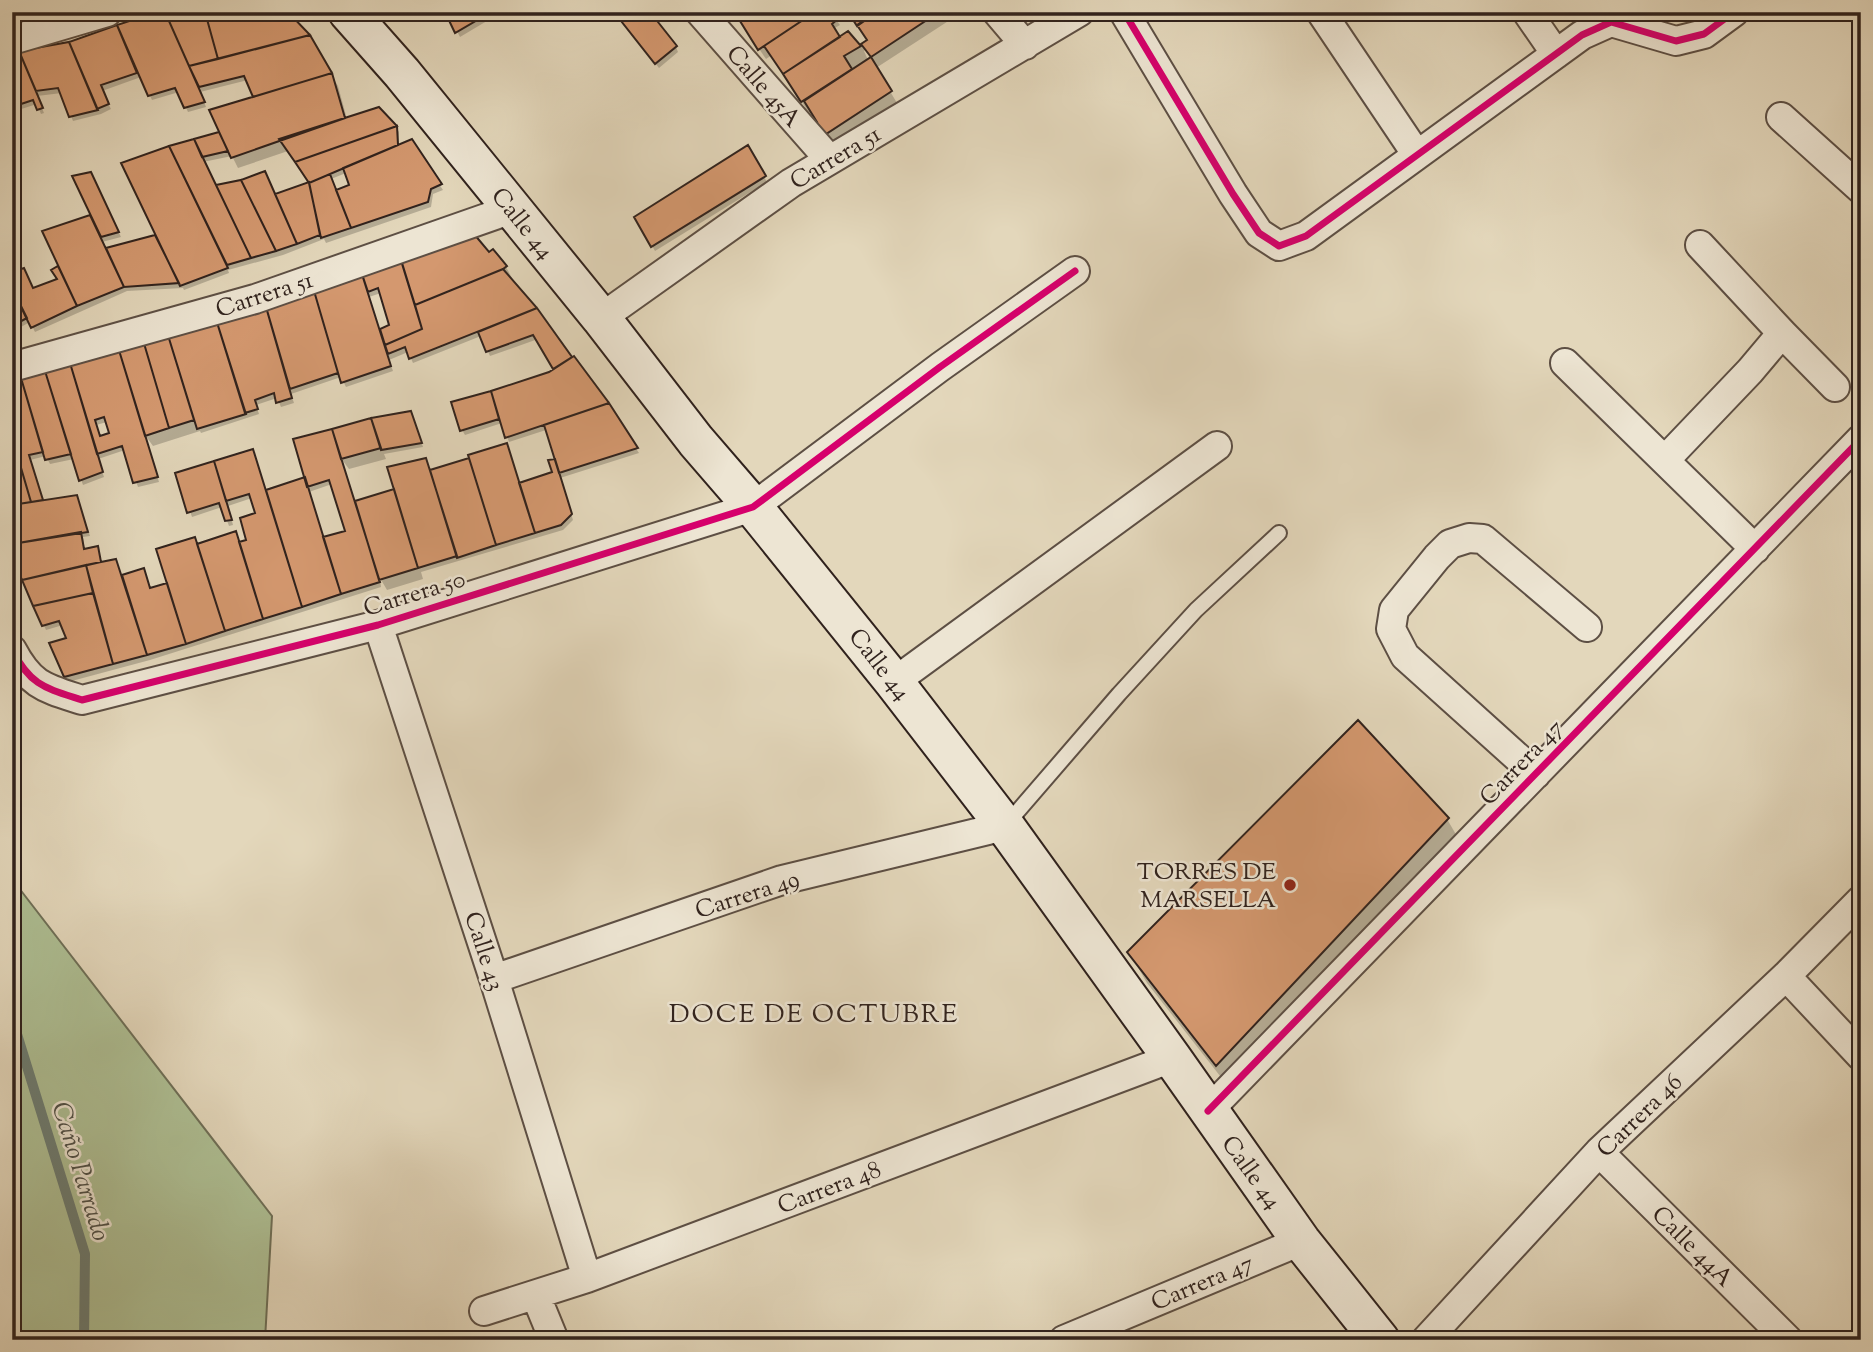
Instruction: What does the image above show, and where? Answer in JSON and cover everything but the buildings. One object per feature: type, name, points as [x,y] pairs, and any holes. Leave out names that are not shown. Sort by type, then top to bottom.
[{"type":"main road","name":"Calle 44","points":[[348,12],[402,73],[601,318],[696,441],[894,681],[1005,826],[1301,1241],[1380,1340]]},
{"type":"street","points":[[12,40],[107,12]]},
{"type":"street","name":"Calle 45A","points":[[700,12],[829,159]]},
{"type":"street","points":[[997,12],[1025,45]]},
{"type":"street","name":"Carrera 51","points":[[601,318],[829,159],[1079,12]]},
{"type":"street","points":[[1124,12],[1252,223],[1259,233],[1279,247],[1306,236],[1582,35],[1611,22],[1676,41],[1704,34],[1734,12]]},
{"type":"street","points":[[1321,12],[1417,155]]},
{"type":"street","points":[[1527,12],[1556,54]]},
{"type":"street","points":[[1781,117],[1861,189]]},
{"type":"street","name":"Carrera 51","points":[[12,367],[254,299],[512,209]]},
{"type":"street","points":[[1700,245],[1835,387]]},
{"type":"street","name":"Carrera 50","points":[[12,650],[21,667],[41,687],[82,700],[378,625],[753,507],[940,367],[1075,271]]},
{"type":"street","points":[[1665,460],[1750,371],[1782,333]]},
{"type":"street","points":[[1565,363],[1755,549]]},
{"type":"street","name":"Carrera 47","points":[[1208,1111],[1861,439]]},
{"type":"street","points":[[894,681],[1217,446]]},
{"type":"street","points":[[1536,774],[1405,656],[1391,629],[1394,610],[1450,544],[1469,538],[1483,539],[1587,627]]},
{"type":"street","name":"Calle 43","points":[[378,625],[494,979],[587,1278]]},
{"type":"street","name":"Carrera 49","points":[[494,979],[782,880],[1005,826]]},
{"type":"street","name":"Carrera 46","points":[[1426,1340],[1599,1152],[1786,976],[1861,900]]},
{"type":"street","points":[[1786,976],[1861,1056]]},
{"type":"street","name":"Carrera 48","points":[[484,1311],[587,1278],[1172,1058]]},
{"type":"street","name":"Calle 44A","points":[[1599,1152],[1788,1340]]},
{"type":"street","name":"Carrera 47","points":[[1064,1340],[1301,1241]]},
{"type":"street","points":[[536,1296],[554,1340]]},
{"type":"lane","points":[[1005,826],[1196,610],[1279,533]]},
{"type":"green space","points":[[12,879],[272,1216],[265,1340],[12,1340]]},
{"type":"waterway","name":"Caño Parrado","points":[[12,1018],[85,1254],[84,1340]]},
{"type":"cycle path","points":[[1124,12],[1233,194],[1259,233],[1279,246],[1306,236],[1582,35],[1611,22],[1676,41],[1704,34],[1734,12]]},
{"type":"cycle path","points":[[12,650],[26,671],[40,684],[82,700],[378,625],[753,507],[940,367],[1075,271]]},
{"type":"cycle path","points":[[1208,1111],[1861,439]]},
{"type":"place","name":"TORRES DE MARSELLA","points":[[1290,885]]},
{"type":"district","name":"DOCE DE OCTUBRE","points":[[814,1013]]}]
